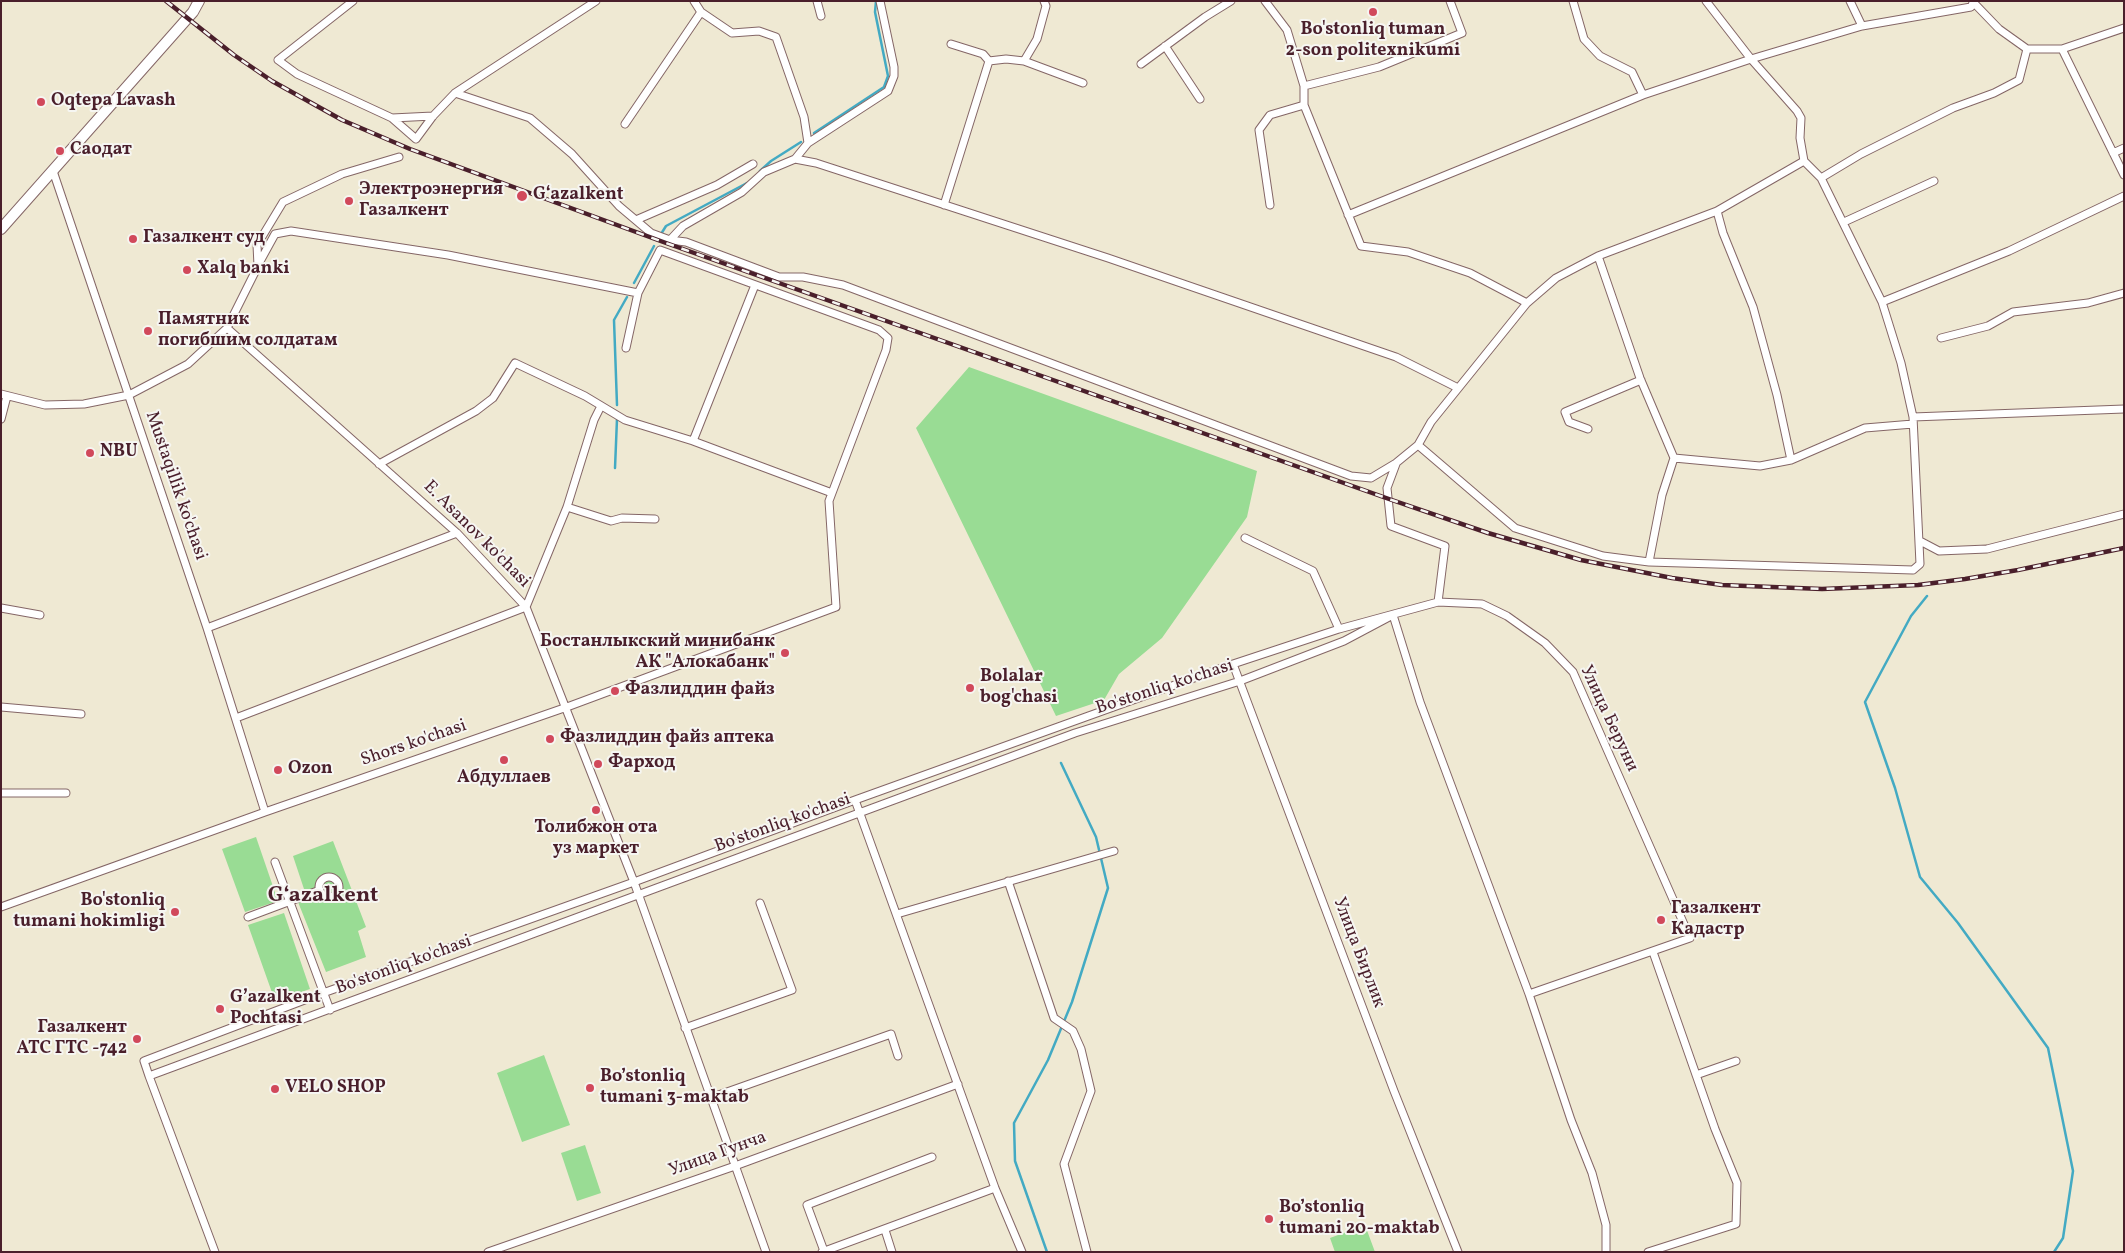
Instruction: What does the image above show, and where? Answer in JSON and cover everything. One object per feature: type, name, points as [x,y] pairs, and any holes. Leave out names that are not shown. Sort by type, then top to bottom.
[{"type":"main road","points":[[1,229],[193,12],[199,1]]},
{"type":"street","points":[[353,1],[278,60],[297,74],[392,118],[416,139],[433,116],[455,93],[596,1]]},
{"type":"street","points":[[694,1],[700,12],[732,33],[760,31],[776,37],[804,117],[808,143]]},
{"type":"street","points":[[817,1],[821,16]]},
{"type":"street","points":[[670,240],[683,226],[742,192],[764,172],[795,159],[808,143],[888,91],[894,76],[894,67],[880,1]]},
{"type":"street","points":[[1024,61],[1037,39],[1046,6],[1044,1]]},
{"type":"street","points":[[1142,64],[1205,17],[1231,1]]},
{"type":"street","points":[[1265,1],[1287,30],[1304,86],[1304,105],[1362,246],[1408,252],[1470,273],[1526,303]]},
{"type":"street","points":[[1304,86],[1379,67],[1462,32],[1450,1]]},
{"type":"street","points":[[1573,1],[1584,39],[1600,56],[1632,72],[1643,95]]},
{"type":"street","points":[[1418,445],[1516,528],[1603,556],[1649,562],[1913,570],[1920,564],[1913,421],[1901,363],[1882,302],[1821,178],[1804,161],[1800,138],[1801,118],[1706,1]]},
{"type":"street","points":[[1850,1],[1862,26]]},
{"type":"street","points":[[1348,215],[1643,95],[1752,59],[1862,26],[1971,7],[1974,2],[1999,29],[2027,49],[2062,49],[2124,28]]},
{"type":"street","points":[[625,124],[700,12]]},
{"type":"street","points":[[952,44],[983,54],[989,61]]},
{"type":"street","points":[[1165,46],[1200,99]]},
{"type":"street","points":[[1821,178],[1861,154],[1953,108],[1994,93],[2019,80],[2027,49]]},
{"type":"street","points":[[2062,49],[2124,175]]},
{"type":"street","points":[[989,61],[1006,59],[1024,61],[1083,83]]},
{"type":"street","points":[[944,205],[989,61]]},
{"type":"street","points":[[455,93],[530,118],[572,154],[619,206],[650,233],[670,240],[686,242],[779,277],[803,277],[842,285],[1351,476],[1371,478],[1396,463],[1418,445],[1431,422],[1526,303],[1556,278],[1598,256],[1717,211],[1804,161]]},
{"type":"street","points":[[1270,205],[1259,130],[1270,115],[1304,105]]},
{"type":"street","points":[[392,118],[433,116]]},
{"type":"street","points":[[2113,153],[2124,148]]},
{"type":"street","points":[[258,266],[257,245],[282,202],[342,174],[399,157]]},
{"type":"street","points":[[795,159],[816,163],[1108,258],[1396,358],[1458,388]]},
{"type":"street","points":[[636,220],[717,185],[753,164]]},
{"type":"street","name":"Mustaqillik ko'chasi","points":[[53,171],[207,628],[265,812]]},
{"type":"street","points":[[1844,222],[1934,181]]},
{"type":"street","points":[[1882,302],[2009,251],[2124,196]]},
{"type":"street","points":[[1717,211],[1753,307],[1777,395],[1791,460]]},
{"type":"street","points":[[1,419],[4,395],[45,405],[84,404],[129,395],[188,364],[227,328],[275,234],[291,231],[448,255],[638,293]]},
{"type":"street","points":[[379,464],[476,411],[493,398],[516,363],[585,396],[625,420],[693,441],[832,493],[886,350],[888,338],[880,330],[660,250],[638,293],[626,348]]},
{"type":"street","points":[[1598,256],[1641,380],[1674,458],[1662,495],[1649,562]]},
{"type":"street","points":[[693,441],[755,284]]},
{"type":"street","points":[[1941,338],[1988,326],[2013,312],[2088,303],[2124,293]]},
{"type":"street","name":"E. Asanov ko'chasi","points":[[227,328],[457,533],[526,607],[567,707],[634,882],[766,1252]]},
{"type":"street","points":[[1588,429],[1569,422],[1565,412],[1641,380]]},
{"type":"street","points":[[236,718],[526,607],[567,507],[594,420],[601,406]]},
{"type":"street","points":[[1674,458],[1760,466],[1791,460],[1865,428],[1913,421],[2124,409]]},
{"type":"street","points":[[1396,463],[1387,488],[1391,526],[1445,546],[1438,602]]},
{"type":"street","name":"Shors ko'chasi","points":[[1,907],[265,812],[567,707],[836,607],[829,501],[832,493]]},
{"type":"street","points":[[567,507],[611,521],[622,518],[655,519]]},
{"type":"street","points":[[1920,541],[1938,551],[1987,549],[2124,514]]},
{"type":"street","points":[[207,628],[457,533]]},
{"type":"street","points":[[1245,538],[1313,571],[1339,629]]},
{"type":"street","name":"Улица Беруни","points":[[1393,615],[1438,602],[1482,604],[1507,616],[1545,642],[1573,672],[1690,938],[1653,952]]},
{"type":"street","points":[[1,608],[40,615]]},
{"type":"street","points":[[1393,615],[1420,702],[1529,994],[1571,1120],[1594,1181],[1606,1225],[1606,1252]]},
{"type":"street","name":"Bo'stonliq ko'chasi","points":[[1393,615],[1344,641],[1240,681],[1075,733],[149,1076],[144,1061],[323,993],[1233,664],[1339,629],[1393,615]]},
{"type":"street","name":"Улица Бирлик","points":[[1233,664],[1388,1076],[1458,1252]]},
{"type":"street","points":[[1,707],[81,714]]},
{"type":"street","points":[[1,793],[66,793]]},
{"type":"street","points":[[855,800],[994,1188],[1022,1252]]},
{"type":"street","points":[[897,914],[1111,851]]},
{"type":"street","points":[[275,862],[330,1010]]},
{"type":"street","points":[[1008,881],[1054,1018],[1073,1031],[1080,1049],[1091,1091],[1064,1164],[1087,1252]]},
{"type":"street","points":[[248,917],[320,890]]},
{"type":"street","points":[[685,1028],[792,990],[760,903]]},
{"type":"street","points":[[1529,994],[1653,952],[1696,1075],[1737,1183],[1736,1224],[1648,1252]]},
{"type":"street","points":[[710,1098],[891,1034],[898,1056]]},
{"type":"street","points":[[1696,1075],[1736,1061]]},
{"type":"street","points":[[149,1076],[215,1252]]},
{"type":"street","name":"Улица Гунча","points":[[492,1251],[735,1166],[958,1084]]},
{"type":"street","points":[[932,1157],[808,1205],[823,1251],[885,1230],[994,1188]]},
{"type":"street","points":[[885,1230],[892,1252]]},
{"type":"green space","points":[[969,367],[1257,471],[1247,517],[1162,638],[1119,674],[1104,700],[1056,716],[916,428]]},
{"type":"green space","points":[[256,837],[278,901],[245,912],[222,849]]},
{"type":"green space","points":[[333,841],[366,927],[358,931],[366,957],[326,972],[298,902],[307,898],[293,856]]},
{"type":"green space","points":[[284,913],[310,989],[275,1001],[248,925]]},
{"type":"green space","points":[[544,1055],[570,1125],[522,1142],[497,1073]]},
{"type":"green space","points":[[585,1145],[601,1193],[577,1201],[561,1153]]},
{"type":"green space","points":[[1365,1225],[1375,1252],[1335,1252],[1330,1238]]},
{"type":"waterway","points":[[814,133],[884,87],[888,76],[875,12],[876,1]]},
{"type":"waterway","points":[[760,171],[771,161],[801,142]]},
{"type":"waterway","points":[[661,234],[666,226],[747,183]]},
{"type":"waterway","points":[[634,283],[654,246]]},
{"type":"waterway","points":[[617,405],[614,320],[627,297]]},
{"type":"waterway","points":[[615,468],[617,419]]},
{"type":"waterway","points":[[1927,596],[1911,616],[1865,702],[1895,788],[1920,877],[1958,923],[2048,1048],[2073,1171],[2063,1238],[2054,1252]]},
{"type":"waterway","points":[[1047,1252],[1015,1161],[1014,1123],[1048,1060],[1072,1002],[1108,888],[1096,837],[1061,763]]},
{"type":"railway","points":[[166,1],[234,55],[272,81],[342,120],[410,149],[666,243],[1389,499],[1488,533],[1581,560],[1672,578],[1722,585],[1822,589],[1918,585],[1965,579],[2124,548]]},
{"type":"place","name":"Bo'stonliq tuman 2-son politexnikumi","points":[[1373,12]]},
{"type":"place","name":"Oqtepa Lavash","points":[[41,102]]},
{"type":"place","name":"Саодат","points":[[60,151]]},
{"type":"place","name":"Gʻazalkent","points":[[522,196]]},
{"type":"place","name":"Электроэнергия Газалкент","points":[[349,201]]},
{"type":"place","name":"Газалкент суд","points":[[133,239]]},
{"type":"place","name":"Xalq banki","points":[[187,270]]},
{"type":"place","name":"Памятник погибшим солдатам","points":[[148,331]]},
{"type":"place","name":"NBU","points":[[90,453]]},
{"type":"place","name":"Бостанлыкский минибанк АК \"Алокабанк\"","points":[[785,653]]},
{"type":"place","name":"Bolalar bog'chasi","points":[[970,688]]},
{"type":"place","name":"Фазлиддин файз","points":[[615,691]]},
{"type":"place","name":"Фазлиддин файз аптека","points":[[550,739]]},
{"type":"place","name":"Абдуллаев","points":[[504,760]]},
{"type":"place","name":"Фарход","points":[[598,764]]},
{"type":"place","name":"Ozon","points":[[278,770]]},
{"type":"place","name":"Толибжон ота уз маркет","points":[[596,810]]},
{"type":"place","name":"Bo'stonliq tumani hokimligi","points":[[175,912]]},
{"type":"place","name":"Газалкент Кадастр","points":[[1661,920]]},
{"type":"place","name":"Gʼazalkent Pochtasi","points":[[220,1009]]},
{"type":"place","name":"Газалкент АТС ГТС -742","points":[[137,1039]]},
{"type":"place","name":"Bo’stonliq tumani 3-maktab","points":[[590,1088]]},
{"type":"place","name":"VELO SHOP","points":[[275,1089]]},
{"type":"place","name":"Bo’stonliq tumani 20-maktab","points":[[1269,1219]]},
{"type":"district","name":"Gʻazalkent","points":[[323,897]]}]
